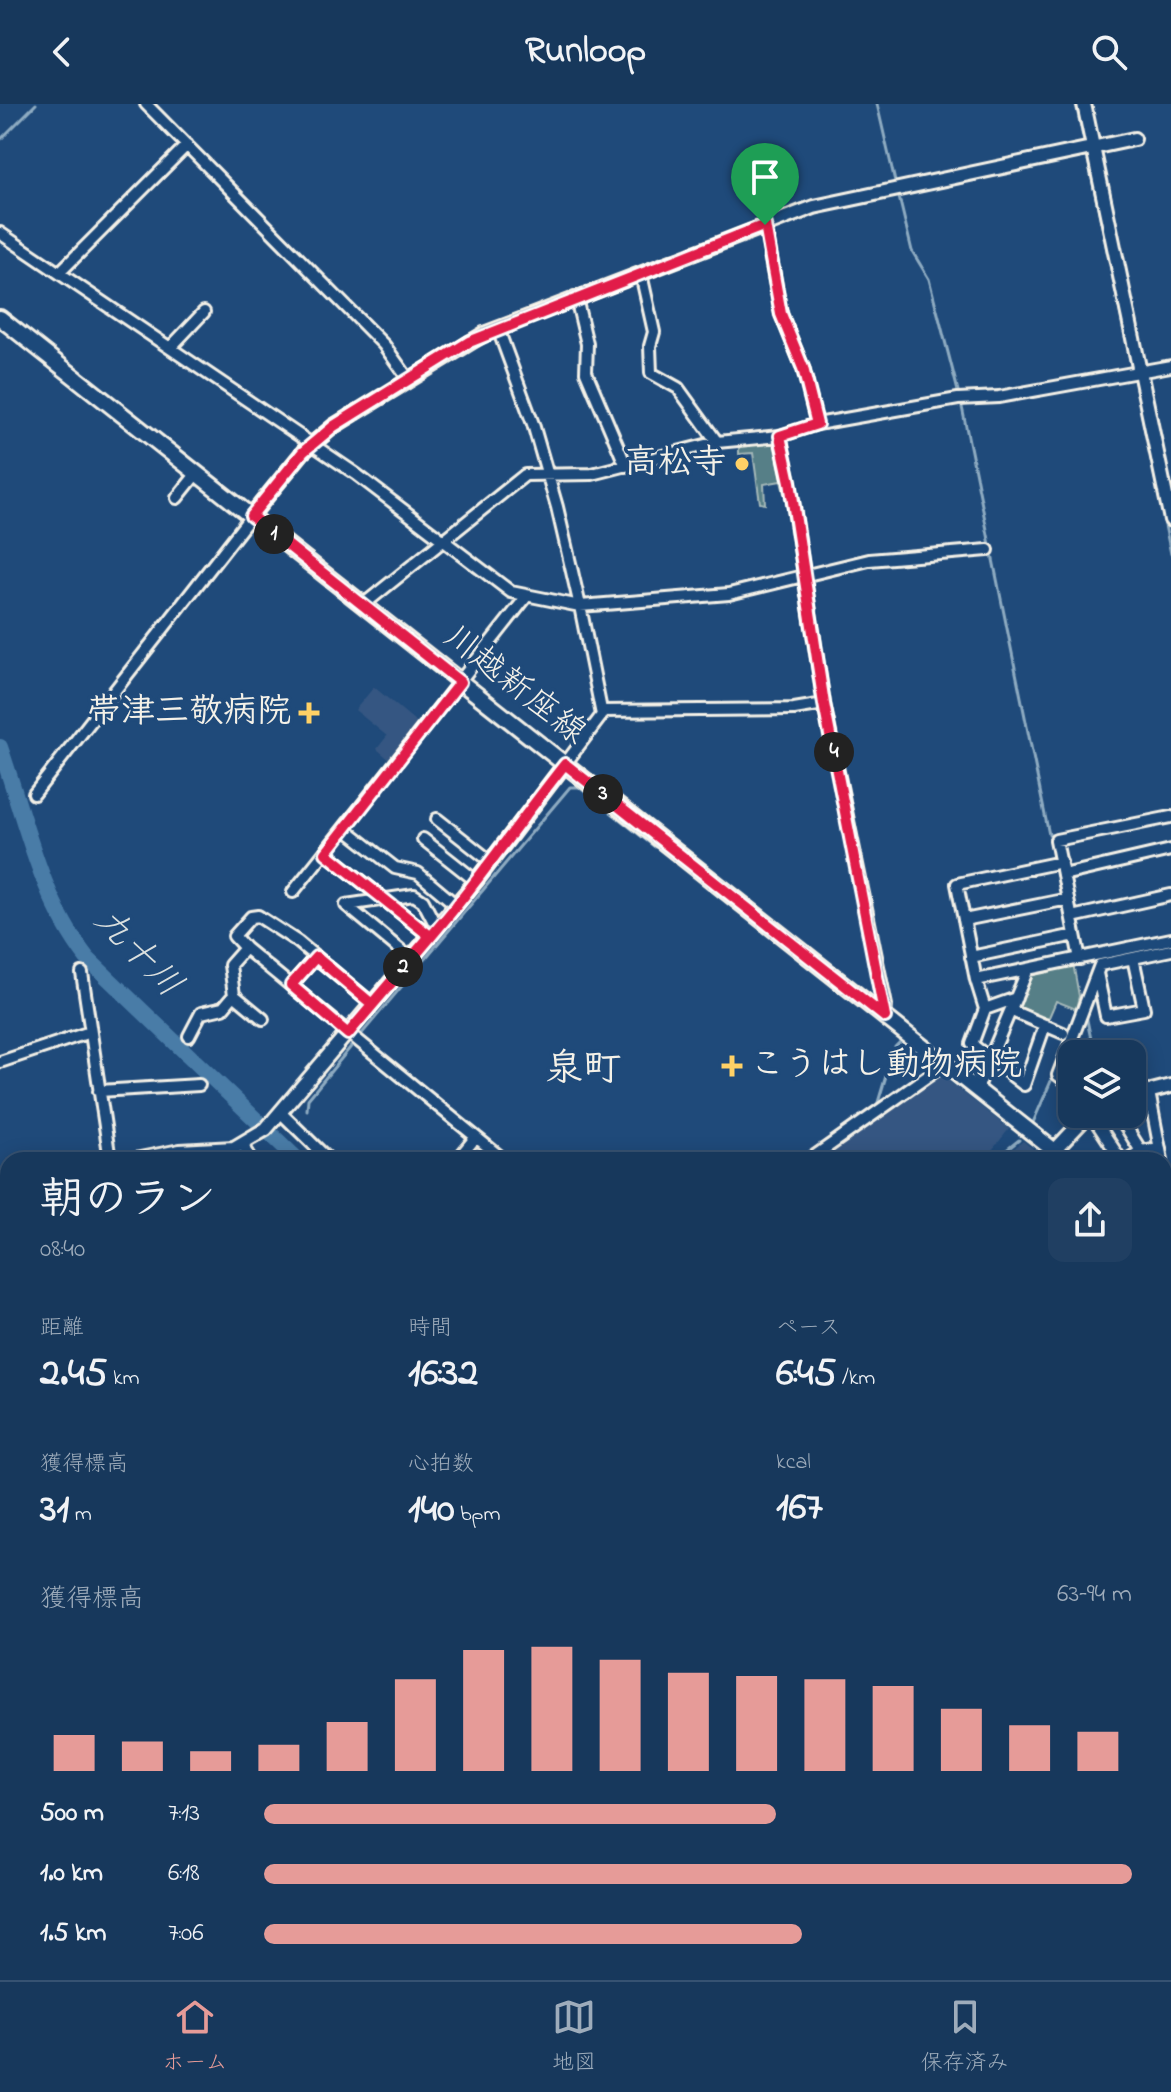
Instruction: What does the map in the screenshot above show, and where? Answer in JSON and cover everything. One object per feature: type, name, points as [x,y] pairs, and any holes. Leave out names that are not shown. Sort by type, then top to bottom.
[{"type":"main road","name":"川越新座線","points":[[0,318],[1056,1152]]},
{"type":"street","points":[[146,104],[384,345],[409,380]]},
{"type":"street","points":[[1084,104],[1171,520]]},
{"type":"street","points":[[34,794],[251,516],[311,445],[334,426],[469,342],[765,225],[834,202],[1134,139]]},
{"type":"street","points":[[59,273],[187,145]]},
{"type":"street","points":[[765,225],[781,314],[803,368],[817,424]]},
{"type":"street","points":[[0,233],[311,445],[511,592],[580,606],[729,594],[803,579],[869,560],[988,550]]},
{"type":"street","points":[[641,274],[654,332],[650,346],[651,373],[678,388],[717,442]]},
{"type":"street","points":[[576,298],[587,344],[586,372],[626,466]]},
{"type":"street","points":[[170,348],[204,312]]},
{"type":"street","points":[[193,1152],[243,1145],[278,1117],[476,881],[489,860],[601,718],[580,606],[533,424],[498,329]]},
{"type":"street","points":[[363,605],[518,479],[535,472],[592,474],[717,442],[780,436],[817,424],[1171,366]]},
{"type":"street","points":[[780,436],[790,482],[824,704],[885,1017]]},
{"type":"street","points":[[177,498],[197,473]]},
{"type":"street","points":[[293,892],[527,596]]},
{"type":"street","points":[[602,711],[794,709],[824,704]]},
{"type":"street","points":[[1080,959],[1056,840],[1171,817]]},
{"type":"street","points":[[437,819],[489,860]]},
{"type":"street","points":[[344,828],[395,868],[418,873],[456,905]]},
{"type":"street","points":[[423,839],[476,881]]},
{"type":"street","points":[[1063,875],[1171,850]]},
{"type":"street","points":[[326,853],[381,897],[434,932]]},
{"type":"street","points":[[1045,1025],[1024,1085],[972,1044],[985,1009],[976,980],[957,884],[1061,862]]},
{"type":"street","points":[[410,958],[346,905],[381,897],[414,895],[423,901],[434,932]]},
{"type":"street","points":[[1072,917],[1171,895]]},
{"type":"street","points":[[964,920],[1068,899]]},
{"type":"street","points":[[372,1004],[316,957],[258,916],[251,917],[234,936],[348,1034],[476,1137],[489,1152]]},
{"type":"street","points":[[971,957],[1075,935]]},
{"type":"street","points":[[976,980],[1171,939]]},
{"type":"street","points":[[245,948],[230,965],[234,995],[263,1019]]},
{"type":"street","points":[[1071,1040],[1100,965],[1171,950]]},
{"type":"street","points":[[291,985],[316,957]]},
{"type":"street","points":[[1097,972],[1106,1016],[1144,1009],[1133,958]]},
{"type":"street","points":[[977,1089],[1028,969]]},
{"type":"street","points":[[82,973],[109,1152]]},
{"type":"street","points":[[189,1036],[201,1013],[223,1008],[234,995]]},
{"type":"street","points":[[985,1009],[1016,998]]},
{"type":"street","points":[[1012,1011],[1063,1033]]},
{"type":"street","points":[[0,1062],[90,1032]]},
{"type":"street","points":[[820,1152],[945,1064]]},
{"type":"street","points":[[99,1091],[199,1085]]},
{"type":"street","points":[[1146,1093],[1171,1086]]},
{"type":"street","points":[[1149,1092],[1161,1152]]},
{"type":"street","points":[[278,1117],[320,1152]]},
{"type":"street","points":[[1062,1152],[1080,1128]]},
{"type":"street","points":[[1100,1128],[1118,1152]]},
{"type":"street","points":[[1127,1128],[1141,1151],[1148,1152]]},
{"type":"street","points":[[464,1152],[476,1137]]},
{"type":"street","points":[[243,1145],[247,1152]]},
{"type":"shaded area","points":[[374,687],[421,726],[391,761],[377,749],[387,736],[355,710]]},
{"type":"shaded area","points":[[942,1076],[1009,1129],[990,1152],[832,1152]]},
{"type":"shaded area","points":[[1023,1141],[1037,1152],[1010,1152]]},
{"type":"green space","points":[[776,440],[788,492],[784,493],[781,481],[764,484],[765,504],[760,503],[753,453],[739,454],[739,443]]},
{"type":"green space","points":[[1073,963],[1079,996],[1076,1009],[1056,1001],[1047,1022],[1018,1011],[1030,974]]},
{"type":"waterway","points":[[0,140],[36,104]]},
{"type":"waterway","points":[[877,104],[896,186]]},
{"type":"waterway","points":[[1076,104],[1085,147]]},
{"type":"waterway","points":[[1087,155],[1171,554]]},
{"type":"waterway","points":[[898,193],[912,251],[929,279],[959,395]]},
{"type":"waterway","points":[[961,402],[1049,835],[1056,835]]},
{"type":"waterway","name":"九十川","points":[[0,747],[45,883],[87,958],[290,1152]]},
{"type":"waterway","points":[[359,1037],[570,787],[579,787],[655,847]]},
{"type":"waterway","points":[[1086,1015],[1091,1040]]},
{"type":"waterway","points":[[895,1047],[901,1041]]},
{"type":"waterway","points":[[307,1110],[308,1099],[354,1043]]},
{"type":"waterway","points":[[876,1109],[889,1066]]},
{"type":"waterway","points":[[1032,1125],[1054,1074]]},
{"type":"waterway","points":[[830,1152],[870,1124]]},
{"type":"waterway","points":[[1004,1152],[1019,1140]]},
{"type":"place","name":"高松寺","points":[[742,464]]},
{"type":"place","name":"帯津三敬病院","points":[[309,713]]},
{"type":"place","name":"こうはし動物病院","points":[[732,1066]]},
{"type":"district","name":"泉町","points":[[583,1071]]},
{"type":"route","points":[[765,225],[469,342],[334,426],[303,452],[251,516],[460,682],[326,853],[430,936],[410,958],[372,1004],[316,957],[291,985],[348,1034],[410,958],[430,936],[476,881],[565,764],[885,1017],[886,1005],[824,704],[790,482],[780,436],[817,424],[803,368],[781,314],[765,225]]}]
